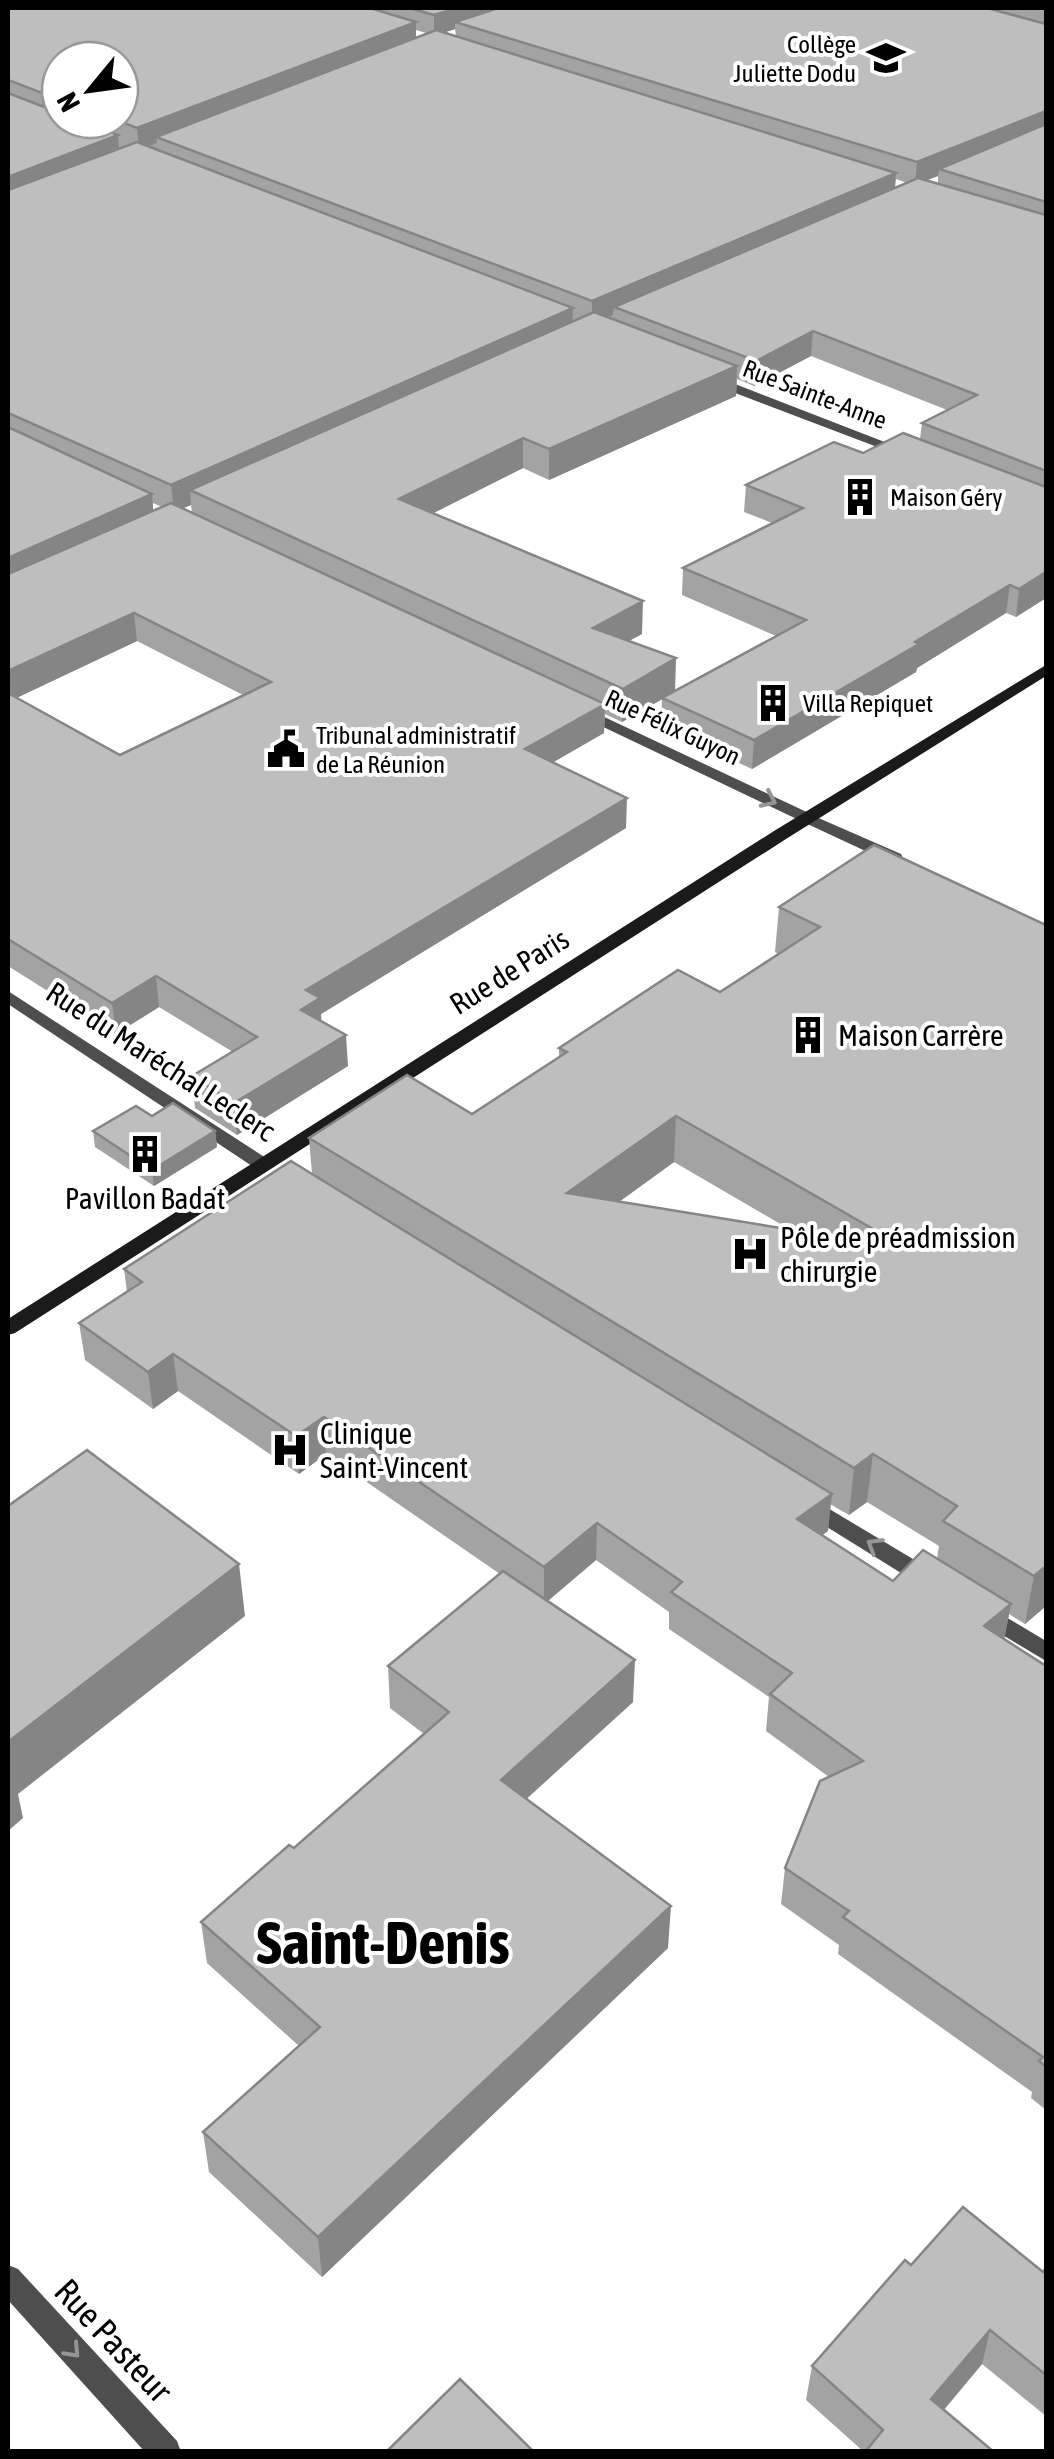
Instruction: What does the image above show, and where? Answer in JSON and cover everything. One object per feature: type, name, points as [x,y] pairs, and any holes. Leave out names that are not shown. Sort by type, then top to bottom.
[{"type":"main road","name":"Rue de Paris","points":[[8,1328],[1046,670]]},
{"type":"street","name":"Rue Sainte-Anne","points":[[706,378],[922,459]]},
{"type":"street","name":"Rue Félix Guyon","points":[[565,703],[905,863]]},
{"type":"street","name":"Rue du Maréchal Leclerc","points":[[8,996],[288,1180]]},
{"type":"street","points":[[780,1486],[1046,1652]]},
{"type":"street","name":"Rue Pasteur","points":[[8,2279],[166,2452]]},
{"type":"building","points":[[8,8],[370,8],[416,22],[140,127],[140,40],[40,40],[40,92],[8,80]]},
{"type":"building","points":[[409,8],[458,8],[434,15]]},
{"type":"building","points":[[498,8],[987,8],[1046,24],[1046,111],[917,162],[455,22]]},
{"type":"building","points":[[436,30],[896,173],[592,301],[156,137]]},
{"type":"building","points":[[8,93],[40,105],[40,140],[105,140],[8,177]]},
{"type":"building","points":[[1046,124],[1046,202],[939,169]]},
{"type":"building","points":[[137,142],[573,308],[171,485],[8,413],[8,190]]},
{"type":"building","points":[[918,178],[1046,215],[1046,471],[922,423],[977,395],[813,331],[756,361],[614,307]]},
{"type":"building","points":[[594,312],[737,366],[549,449],[523,438],[399,499],[643,601],[593,628],[676,658],[623,689],[190,490]]},
{"type":"building","points":[[8,427],[152,494],[8,558]]},
{"type":"building","points":[[903,433],[1046,487],[1046,572],[1019,589],[1010,585],[915,642],[919,644],[754,740],[662,698],[806,620],[683,568],[803,508],[746,485],[834,442],[863,453]]},
{"type":"building","points":[[171,503],[605,704],[525,749],[627,798],[306,990],[320,998],[301,1010],[346,1035],[234,1103],[192,1076],[257,1037],[156,976],[112,1003],[8,939],[8,693],[120,755],[271,682],[134,613],[8,671],[8,574]]},
{"type":"building","points":[[874,845],[1046,925],[1046,1566],[1034,1576],[943,1521],[957,1506],[873,1454],[854,1468],[309,1138],[407,1075],[472,1114],[567,1052],[559,1048],[678,970],[720,992],[820,927],[779,907]],"holes":[[[676,1116],[908,1249],[567,1193]]]},
{"type":"building","points":[[173,1103],[215,1131],[152,1170],[93,1131],[136,1106],[152,1116]]},
{"type":"building","points":[[291,1161],[832,1494],[797,1519],[893,1581],[923,1550],[1011,1604],[984,1626],[1046,1666],[1046,2067],[1039,2061],[1043,2057],[843,1917],[849,1911],[785,1868],[820,1781],[863,1761],[770,1694],[792,1673],[671,1592],[682,1582],[597,1523],[544,1567],[324,1417],[296,1436],[173,1354],[148,1372],[79,1323],[142,1282],[124,1269]]},
{"type":"building","points":[[87,1450],[239,1564],[8,1742],[8,1506]]},
{"type":"building","points":[[503,1571],[635,1660],[501,1780],[671,1906],[318,2237],[203,2132],[320,2027],[201,1922],[289,1845],[294,1848],[449,1712],[388,1666]]},
{"type":"building","points":[[963,2207],[1043,2272],[1046,2268],[1046,2375],[990,2330],[931,2399],[994,2452],[865,2452],[883,2430],[812,2366],[905,2260],[911,2265]]},
{"type":"building","points":[[460,2379],[531,2452],[386,2452]]},
{"type":"place","name":"Collège Juliette Dodu","points":[[886,58]]},
{"type":"place","name":"Maison Géry","points":[[860,497]]},
{"type":"place","name":"Villa Repiquet","points":[[773,703]]},
{"type":"place","name":"Tribunal administratif de La Réunion","points":[[286,749]]},
{"type":"place","name":"Maison Carrère","points":[[808,1035]]},
{"type":"place","name":"Pavillon Badat","points":[[145,1154]]},
{"type":"place","name":"Pôle de préadmission chirurgie","points":[[750,1254]]},
{"type":"place","name":"Clinique Saint-Vincent","points":[[290,1450]]},
{"type":"district","name":"Saint-Denis","points":[[383,1942]]}]
